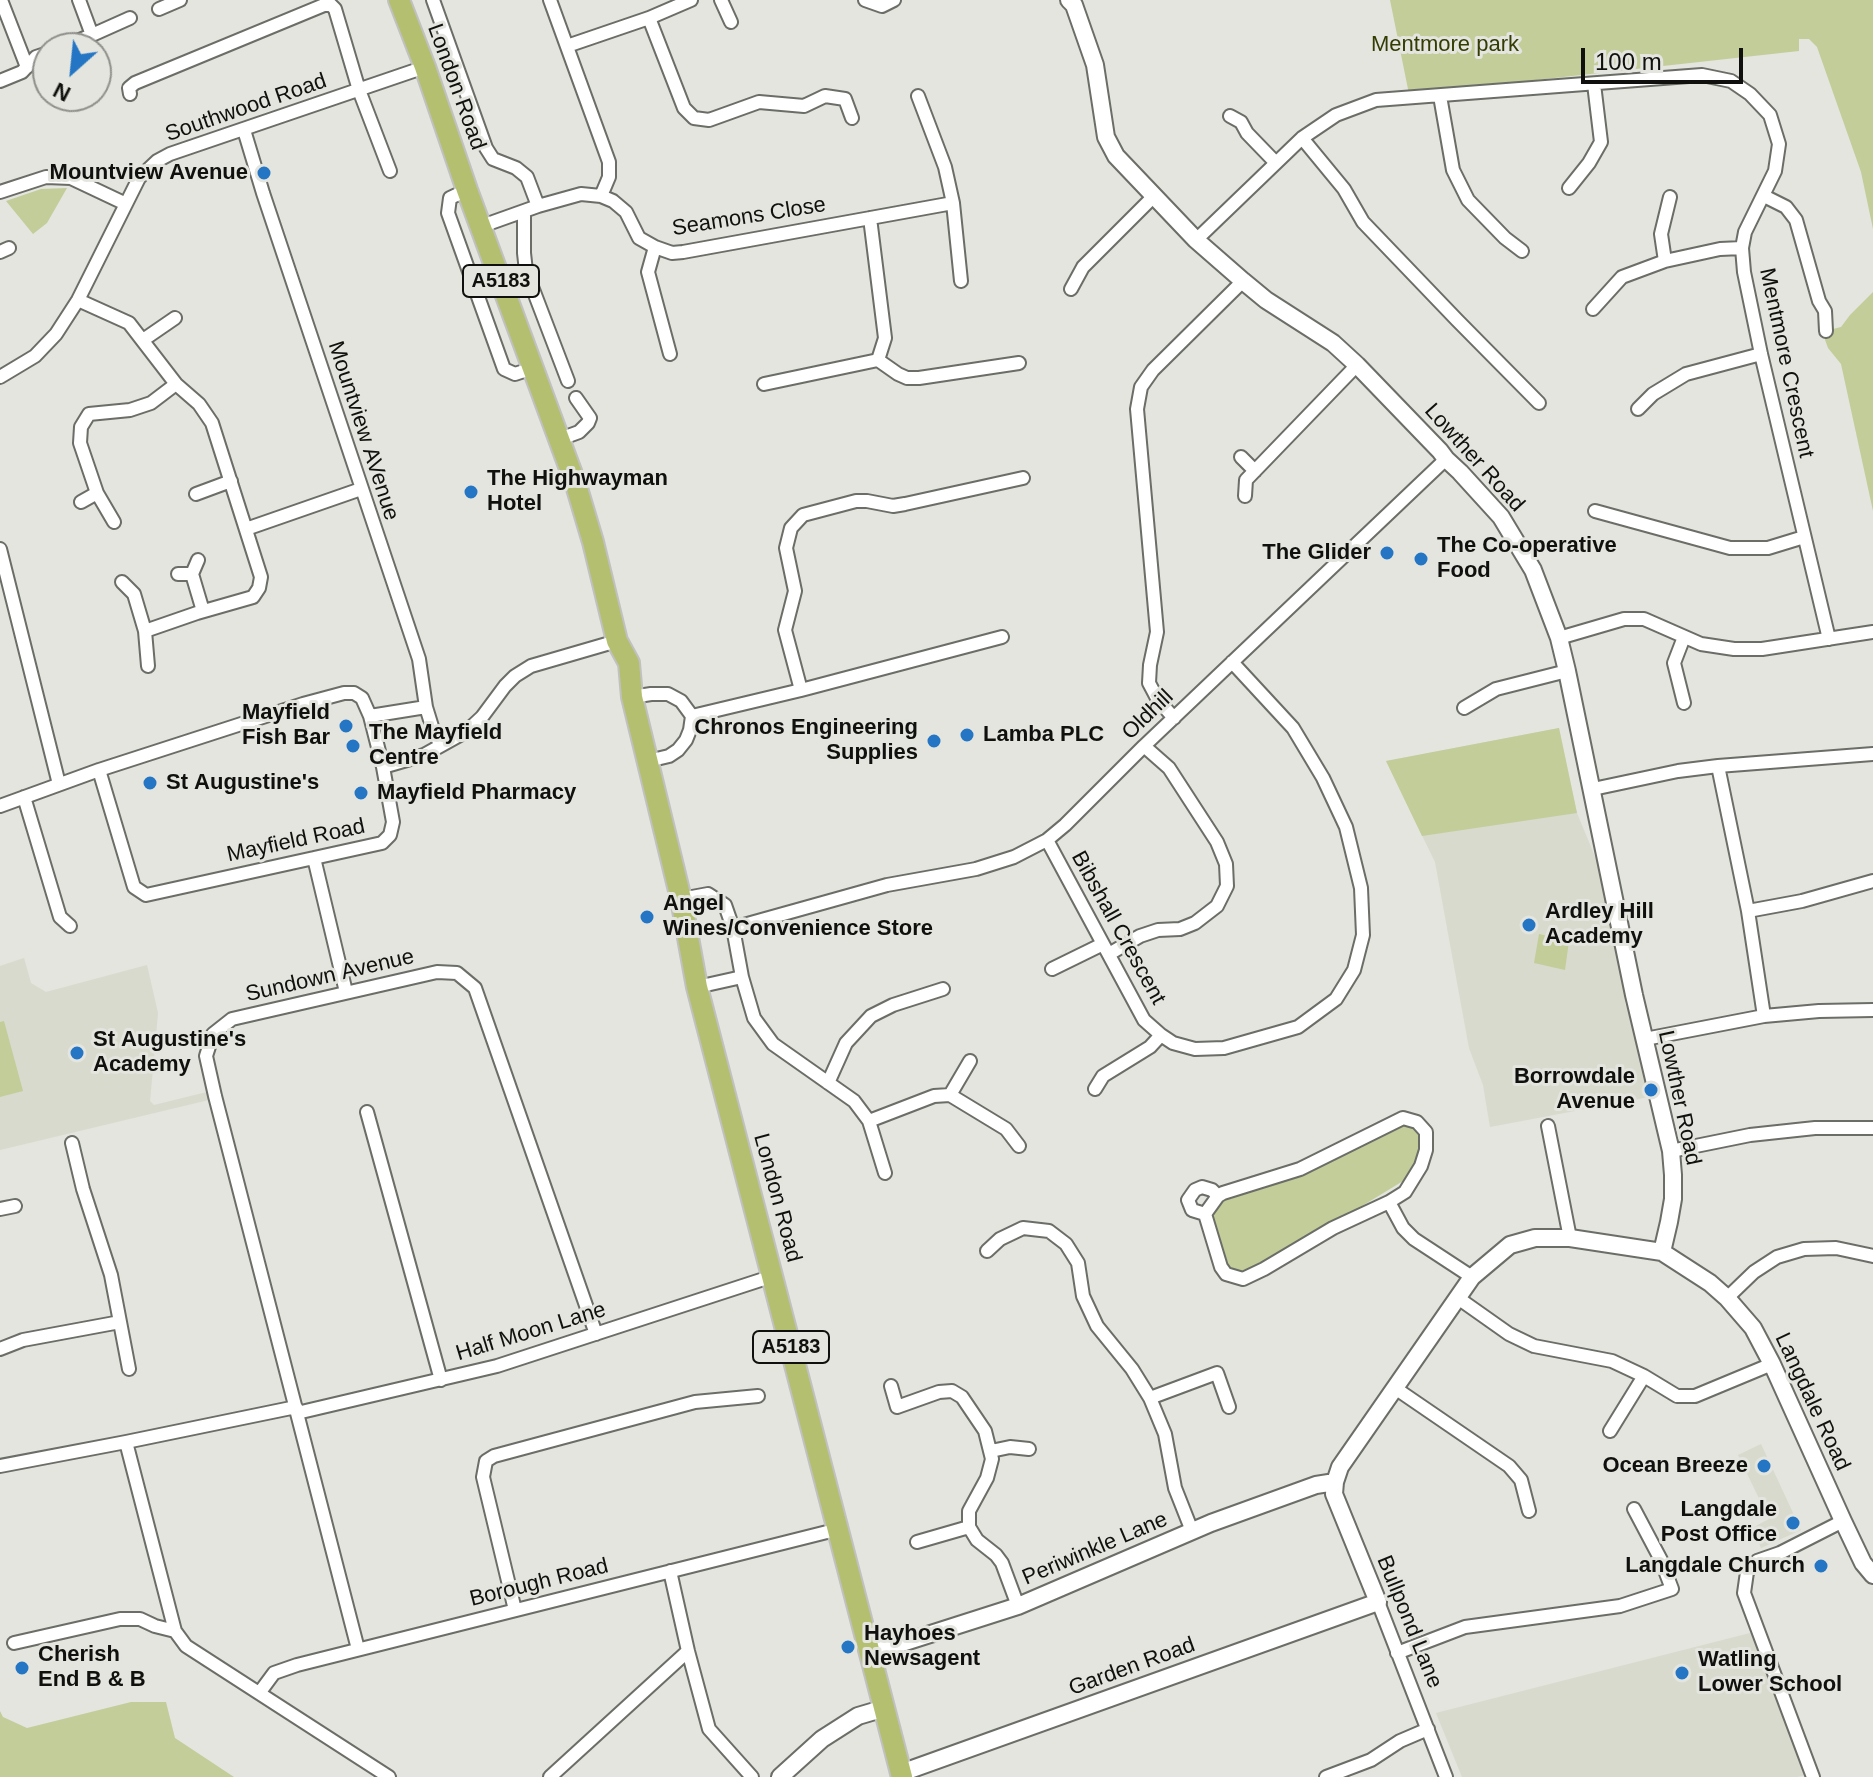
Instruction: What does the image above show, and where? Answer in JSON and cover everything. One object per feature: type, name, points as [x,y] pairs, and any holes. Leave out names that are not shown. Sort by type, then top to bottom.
[{"type":"main road","name":"London Road","points":[[399,0],[560,439],[593,542],[617,641],[615,676],[632,697],[681,899],[697,987],[885,1708]]},
{"type":"main road","name":"A5183","points":[[885,1708],[902,1775]]},
{"type":"street","points":[[1,0],[27,67]]},
{"type":"street","points":[[79,0],[91,32]]},
{"type":"street","points":[[159,9],[180,0]]},
{"type":"street","name":"London Road","points":[[433,0],[486,148],[493,159],[516,168],[527,177],[538,206]]},
{"type":"street","points":[[482,226],[581,194],[601,196],[609,177],[609,162],[550,0]]},
{"type":"street","points":[[567,46],[691,0]]},
{"type":"street","points":[[721,0],[731,22]]},
{"type":"street","points":[[865,0],[882,6],[894,0]]},
{"type":"street","name":"Lowther Road","points":[[1069,0],[1074,5],[1095,65],[1106,137],[1116,156],[1196,240],[1243,281],[1266,300],[1333,343],[1357,365],[1501,517],[1533,570],[1559,638],[1567,671],[1671,1151],[1673,1199],[1662,1252]]},
{"type":"street","points":[[130,94],[129,88],[135,83],[324,5],[331,5],[335,9],[359,90],[390,171]]},
{"type":"street","points":[[99,32],[130,18]]},
{"type":"street","points":[[649,18],[684,108],[694,118],[709,120],[759,102],[804,106],[825,96],[845,99],[852,118]]},
{"type":"street","points":[[0,81],[22,72],[32,61]]},
{"type":"street","name":"Southwood Road","points":[[0,377],[35,356],[56,334],[78,300],[139,178],[157,161],[425,67]]},
{"type":"street","name":"Mentmore Crescent","points":[[1196,240],[1302,138],[1336,115],[1376,100],[1702,75],[1731,81],[1750,94],[1770,115],[1779,144],[1775,171],[1745,232],[1742,248],[1744,272],[1829,639]]},
{"type":"street","points":[[1569,188],[1601,142],[1594,84]]},
{"type":"street","points":[[918,96],[945,167],[953,203],[961,281]]},
{"type":"street","points":[[1440,96],[1453,170],[1468,200],[1522,251]]},
{"type":"street","points":[[1230,116],[1241,122],[1247,133],[1276,163]]},
{"type":"street","name":"Mountview AVenue","points":[[244,130],[419,659],[426,707],[441,745]]},
{"type":"street","points":[[1302,138],[1344,189],[1363,222],[1539,403]]},
{"type":"street","points":[[0,192],[46,177],[71,178],[126,204]]},
{"type":"street","points":[[467,190],[450,198],[448,213],[504,369],[515,374],[533,368]]},
{"type":"street","name":"Seamons Close","points":[[601,196],[626,212],[639,238],[672,253],[953,203]]},
{"type":"street","points":[[1071,289],[1083,267],[1154,196]]},
{"type":"street","points":[[1764,196],[1786,207],[1796,220],[1819,301],[1825,311],[1826,331]]},
{"type":"street","points":[[1665,261],[1661,234],[1670,197]]},
{"type":"street","points":[[524,212],[526,271],[568,381]]},
{"type":"street","points":[[870,218],[885,338],[878,360]]},
{"type":"street","points":[[655,247],[648,272],[670,354]]},
{"type":"street","points":[[1593,309],[1622,277],[1665,261],[1720,249],[1742,248]]},
{"type":"street","points":[[1174,718],[1158,700],[1149,683],[1157,632],[1137,409],[1141,387],[1153,370],[1243,281]]},
{"type":"street","points":[[78,300],[129,323],[176,384],[199,404],[212,423],[261,577],[253,597],[145,631]]},
{"type":"street","points":[[143,340],[175,318]]},
{"type":"street","points":[[1638,409],[1653,394],[1686,374],[1761,354]]},
{"type":"street","points":[[764,384],[878,360],[907,378],[1019,363]]},
{"type":"street","points":[[1245,496],[1246,480],[1357,365]]},
{"type":"street","points":[[89,414],[130,410],[151,403],[176,384]]},
{"type":"street","points":[[560,439],[579,432],[590,418],[576,398]]},
{"type":"street","points":[[83,399],[89,414]]},
{"type":"street","points":[[89,414],[81,427],[80,443],[97,493],[114,522]]},
{"type":"street","points":[[1241,457],[1255,471]]},
{"type":"street","name":"Oldhill","points":[[733,928],[887,885],[976,869],[1014,857],[1047,840],[1446,459]]},
{"type":"street","points":[[801,690],[785,630],[795,591],[786,548],[791,528],[803,515],[856,501],[893,506],[905,504],[1023,478]]},
{"type":"street","points":[[196,494],[231,481]]},
{"type":"street","points":[[246,529],[361,489]]},
{"type":"street","points":[[81,502],[97,493]]},
{"type":"street","points":[[1595,511],[1730,548],[1768,548],[1804,537]]},
{"type":"street","points":[[0,549],[59,784]]},
{"type":"street","points":[[198,560],[192,574],[203,611]]},
{"type":"street","points":[[178,574],[192,574]]},
{"type":"street","points":[[122,582],[134,594],[145,631],[148,666]]},
{"type":"street","points":[[1559,638],[1624,619],[1644,619],[1701,644],[1734,649],[1762,649],[1873,632]]},
{"type":"street","points":[[692,716],[1002,637]]},
{"type":"street","points":[[1684,637],[1674,663],[1684,703]]},
{"type":"street","points":[[0,806],[99,770],[344,693],[354,693],[362,698],[370,716],[383,767],[424,755],[467,731],[482,717],[505,686],[531,666],[617,641]]},
{"type":"street","name":"Bibshall Crescent","points":[[1047,840],[1144,1020],[1173,1043],[1195,1049],[1224,1048],[1298,1027],[1336,999],[1354,970],[1363,935],[1361,888],[1346,827],[1323,778],[1293,728],[1232,662]]},
{"type":"street","points":[[1464,708],[1496,689],[1567,671]]},
{"type":"street","points":[[632,697],[668,694],[681,701],[692,716],[686,740],[678,750],[669,756],[648,761]]},
{"type":"street","points":[[370,716],[426,707]]},
{"type":"street","points":[[1052,969],[1158,930],[1180,929],[1195,923],[1217,906],[1227,886],[1226,864],[1217,842],[1169,768],[1144,746]]},
{"type":"street","points":[[1593,789],[1678,771],[1873,754]]},
{"type":"street","points":[[1718,766],[1748,911],[1764,1016]]},
{"type":"street","name":"Mayfield Road","points":[[99,770],[134,887],[146,895],[382,843],[390,835],[393,822],[383,767]]},
{"type":"street","points":[[24,797],[60,917],[70,926]]},
{"type":"street","points":[[314,858],[346,992]]},
{"type":"street","points":[[1748,911],[1802,901],[1873,881]]},
{"type":"street","points":[[681,899],[708,894],[725,905],[754,1018],[773,1044],[854,1101],[869,1121],[885,1173]]},
{"type":"street","name":"Sundown Avenue","points":[[358,1649],[206,1056],[213,1034],[232,1019],[437,972],[457,973],[475,988],[596,1334]]},
{"type":"street","points":[[697,987],[742,977]]},
{"type":"street","points":[[828,1083],[846,1043],[871,1016],[893,1005],[943,989]]},
{"type":"street","points":[[1645,1039],[1764,1016],[1873,1010]]},
{"type":"street","points":[[1095,1089],[1103,1076],[1150,1047],[1161,1035]]},
{"type":"street","points":[[950,1095],[970,1061]]},
{"type":"street","points":[[869,1121],[934,1096],[950,1095],[1006,1129],[1019,1146]]},
{"type":"street","points":[[367,1112],[441,1380]]},
{"type":"street","points":[[1403,1118],[1417,1122],[1426,1132],[1426,1150],[1421,1166],[1405,1192],[1243,1279],[1226,1274],[1221,1267],[1205,1214],[1218,1196],[1300,1169],[1403,1118]]},
{"type":"street","points":[[1548,1126],[1570,1238]]},
{"type":"street","points":[[1671,1151],[1750,1135],[1815,1128],[1873,1128]]},
{"type":"street","points":[[72,1143],[83,1189],[111,1275],[129,1369]]},
{"type":"street","points":[[1205,1214],[1192,1210],[1188,1200],[1195,1190],[1202,1187],[1218,1196]]},
{"type":"street","points":[[1389,1202],[1403,1228],[1414,1239],[1472,1277]]},
{"type":"street","points":[[0,1209],[15,1206]]},
{"type":"street","points":[[987,1251],[1000,1239],[1023,1228],[1049,1231],[1066,1244],[1078,1263],[1083,1296],[1097,1326],[1132,1369],[1150,1398],[1165,1434],[1175,1488],[1192,1531]]},
{"type":"street","name":"Langdale Road","points":[[1335,1482],[1340,1467],[1472,1277],[1510,1245],[1535,1238],[1570,1238],[1662,1252],[1710,1283],[1753,1328],[1863,1563],[1873,1575]]},
{"type":"street","points":[[1727,1298],[1754,1272],[1777,1257],[1804,1249],[1836,1248],[1873,1256]]},
{"type":"street","name":"Half Moon Lane","points":[[1,1463],[296,1410],[441,1380],[497,1366],[773,1276]]},
{"type":"street","points":[[1458,1298],[1509,1334],[1534,1346],[1612,1361],[1677,1396],[1695,1396],[1772,1364]]},
{"type":"street","points":[[0,1349],[23,1340],[120,1322]]},
{"type":"street","points":[[1083,1334],[1097,1326]]},
{"type":"street","points":[[1150,1398],[1217,1373],[1229,1407]]},
{"type":"street","points":[[1610,1431],[1644,1376]]},
{"type":"street","points":[[891,1386],[897,1407],[939,1392],[952,1391],[962,1397],[985,1431],[992,1459],[987,1478],[969,1511],[969,1527],[977,1540],[1002,1563],[1018,1606]]},
{"type":"street","points":[[1395,1388],[1509,1466],[1521,1480],[1529,1511]]},
{"type":"street","points":[[515,1610],[483,1477],[486,1461],[494,1456],[695,1402],[758,1396]]},
{"type":"street","points":[[126,1442],[175,1631],[186,1646],[389,1777]]},
{"type":"street","points":[[991,1451],[1010,1447],[1029,1449]]},
{"type":"street","name":"Periwinkle Lane","points":[[871,1653],[1018,1606],[1192,1531],[1316,1485],[1335,1482]]},
{"type":"street","name":"Bullpond Lane","points":[[1335,1482],[1334,1494],[1446,1777]]},
{"type":"street","points":[[1397,1653],[1465,1627],[1620,1606],[1677,1588],[1634,1509]]},
{"type":"street","points":[[1813,1777],[1744,1593],[1747,1572],[1757,1561],[1780,1553],[1843,1521]]},
{"type":"street","points":[[917,1542],[969,1527]]},
{"type":"street","name":"Borough Road","points":[[260,1692],[274,1673],[297,1665],[839,1529]]},
{"type":"street","points":[[670,1571],[709,1729],[752,1777]]},
{"type":"street","name":"Garden Road","points":[[902,1775],[1378,1602]]},
{"type":"street","points":[[14,1643],[120,1619],[140,1619],[175,1631]]},
{"type":"street","points":[[550,1777],[688,1651]]},
{"type":"street","points":[[780,1777],[822,1739],[858,1716],[885,1708]]},
{"type":"street","points":[[1326,1777],[1371,1760],[1400,1741],[1428,1729]]},
{"type":"shaded area","name":"Ardley Hill Academy","points":[[1559,728],[1577,813],[1600,869],[1624,982],[1625,1004],[1631,1016],[1649,1097],[1490,1127],[1483,1085],[1469,1048],[1435,862],[1386,761]]},
{"type":"shaded area","name":"St Augustine's Academy","points":[[24,958],[31,983],[46,992],[147,965],[158,1013],[150,1101],[154,1105],[211,1091],[213,1099],[0,1150],[0,966]]},
{"type":"shaded area","points":[[1761,1444],[1801,1530],[1761,1548],[1752,1528],[1769,1519],[1738,1455]]},
{"type":"shaded area","name":"Watling Lower School","points":[[1754,1632],[1806,1775],[1462,1777],[1436,1713]]},
{"type":"green space","name":"Mentmore park","points":[[1390,0],[1873,0],[1873,229],[1861,172],[1817,47],[1809,39],[1799,39],[1799,51],[1409,94]]},
{"type":"green space","points":[[67,188],[47,223],[33,234],[6,201],[41,189]]},
{"type":"green space","points":[[1873,292],[1873,511],[1841,364],[1828,348],[1824,337],[1841,327]]},
{"type":"green space","points":[[1559,728],[1577,813],[1422,836],[1386,761]]},
{"type":"green space","points":[[1539,934],[1569,941],[1565,970],[1534,963]]},
{"type":"green space","points":[[4,1021],[23,1091],[0,1097],[0,1022]]},
{"type":"green space","points":[[1403,1124],[1413,1127],[1421,1137],[1419,1154],[1403,1181],[1262,1267],[1246,1273],[1233,1272],[1226,1265],[1212,1213],[1225,1197],[1301,1175]]},
{"type":"green space","points":[[131,1702],[166,1702],[175,1738],[234,1777],[0,1777],[0,1711],[3,1717],[27,1728]]},
{"type":"place","name":"Mountview Avenue","points":[[264,173]]},
{"type":"place","name":"The Highwayman Hotel","points":[[471,492]]},
{"type":"place","name":"The Glider","points":[[1387,553]]},
{"type":"place","name":"The Co-operative Food","points":[[1421,559]]},
{"type":"place","name":"Mayfield Fish Bar","points":[[346,726]]},
{"type":"place","name":"Lamba PLC","points":[[967,735]]},
{"type":"place","name":"Chronos Engineering Supplies","points":[[934,741]]},
{"type":"place","name":"The Mayfield Centre","points":[[353,746]]},
{"type":"place","name":"St Augustine's","points":[[150,783]]},
{"type":"place","name":"Mayfield Pharmacy","points":[[361,793]]},
{"type":"place","name":"Angel Wines/Convenience Store","points":[[647,917]]},
{"type":"place","name":"Ardley Hill Academy","points":[[1529,925]]},
{"type":"place","name":"St Augustine's Academy","points":[[77,1053]]},
{"type":"place","name":"Borrowdale Avenue","points":[[1651,1090]]},
{"type":"place","name":"Ocean Breeze","points":[[1764,1466]]},
{"type":"place","name":"Langdale Post Office","points":[[1793,1523]]},
{"type":"place","name":"Langdale Church","points":[[1821,1566]]},
{"type":"place","name":"Hayhoes Newsagent","points":[[848,1647]]},
{"type":"place","name":"Cherish End B & B","points":[[22,1668]]},
{"type":"place","name":"Watling Lower School","points":[[1682,1673]]}]
